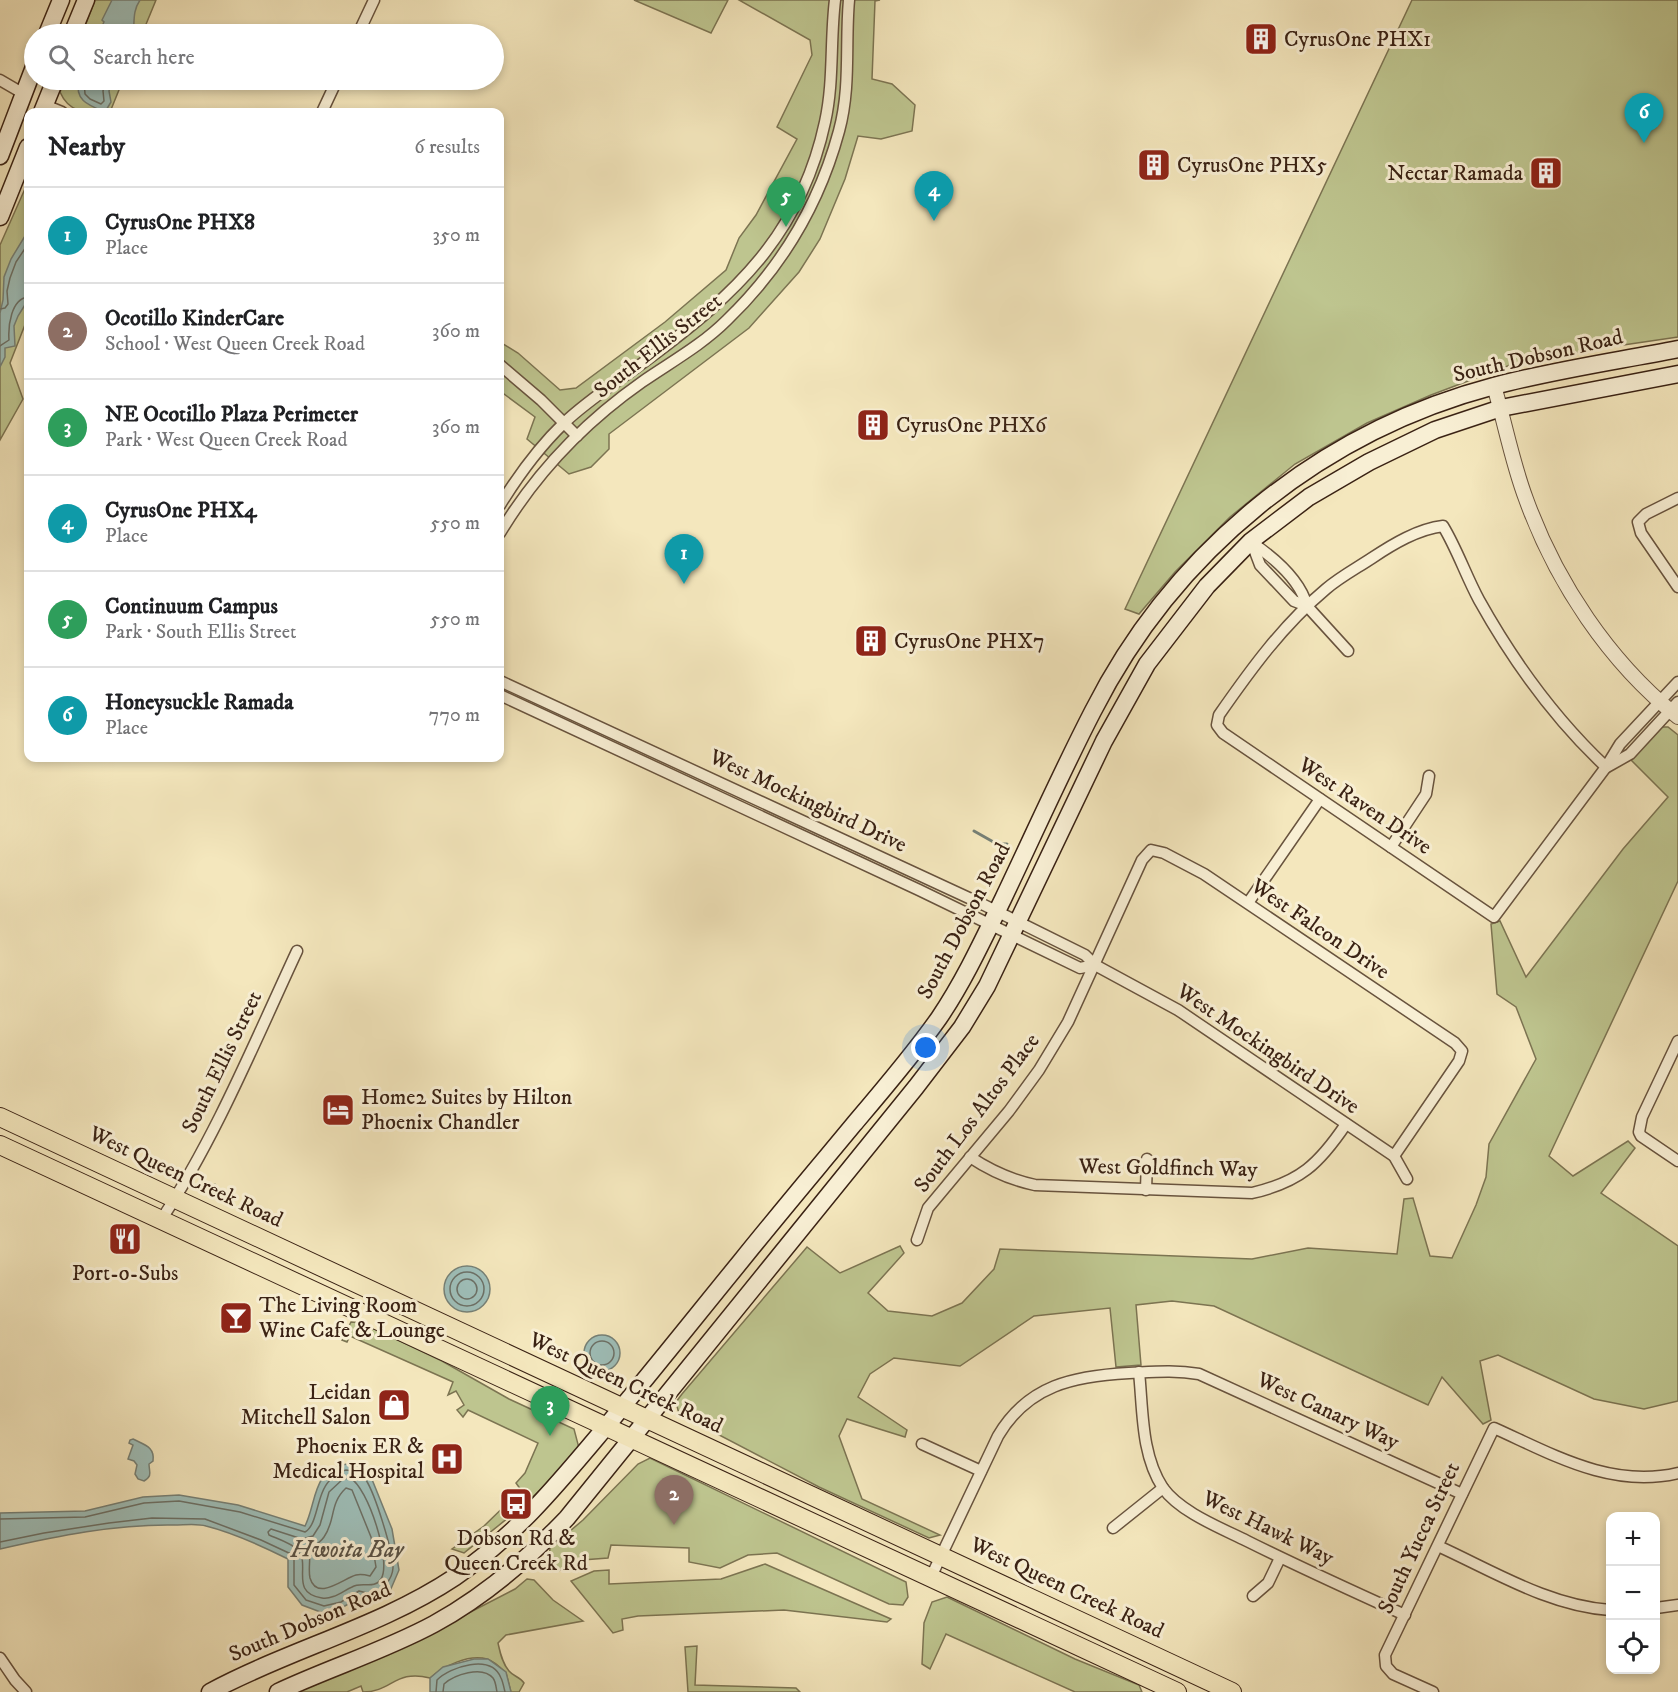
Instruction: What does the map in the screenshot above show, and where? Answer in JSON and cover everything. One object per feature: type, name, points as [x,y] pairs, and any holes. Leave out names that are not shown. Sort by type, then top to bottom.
[{"type":"main road","points":[[51,24],[61,0]]},
{"type":"main road","points":[[76,24],[86,0]]},
{"type":"main road","points":[[0,156],[25,90]]},
{"type":"main road","points":[[44,108],[51,90]]},
{"type":"main road","points":[[24,94],[43,108]]},
{"type":"main road","points":[[0,217],[24,157]]},
{"type":"main road","name":"South Dobson Road","points":[[210,1692],[289,1655],[403,1607],[455,1577],[487,1553],[543,1503],[928,1033],[958,988],[1104,689],[1130,646],[1189,569],[1241,519],[1281,488],[1341,448],[1437,404],[1543,374],[1678,349]]},
{"type":"main road","name":"South Dobson Road","points":[[278,1692],[402,1640],[434,1624],[483,1594],[538,1549],[567,1518],[947,1047],[974,1009],[1015,929],[1104,741],[1146,664],[1207,586],[1251,541],[1309,497],[1369,462],[1435,430],[1501,408],[1678,374]]},
{"type":"main road","name":"West Queen Creek Road","points":[[0,1117],[1232,1692]]},
{"type":"main road","name":"West Queen Creek Road","points":[[0,1145],[633,1437],[1169,1688]]},
{"type":"main road","points":[[1169,1688],[1175,1680],[1183,1680],[1209,1692]]},
{"type":"street","points":[[363,24],[374,0]]},
{"type":"street","name":"South Ellis Street","points":[[504,499],[533,459],[564,423],[713,308],[750,272],[775,241],[792,213],[808,179],[825,122],[832,75],[835,0]]},
{"type":"street","name":"South Ellis Street","points":[[504,527],[529,490],[559,453],[641,382],[685,354],[726,321],[765,280],[788,249],[806,218],[839,132],[845,101],[849,0]]},
{"type":"street","points":[[0,80],[24,94]]},
{"type":"street","points":[[324,108],[332,90]]},
{"type":"street","points":[[504,368],[577,436]]},
{"type":"street","points":[[1494,386],[1526,499],[1545,544],[1577,602],[1611,650],[1671,708]]},
{"type":"street","points":[[1678,498],[1646,514],[1638,522],[1641,533],[1678,587]]},
{"type":"street","points":[[1307,606],[1328,587],[1385,549],[1428,527],[1443,526],[1452,540],[1477,597],[1500,638],[1545,701],[1606,767],[1630,754],[1671,708],[1678,682]]},
{"type":"street","points":[[1251,541],[1271,556],[1303,592],[1307,606],[1348,651]]},
{"type":"street","name":"West Raven Drive","points":[[1307,606],[1257,661],[1219,715],[1218,725],[1223,733],[1494,917],[1606,767]]},
{"type":"street","name":"West Mockingbird Drive","points":[[504,683],[687,767],[994,918],[1080,968],[1095,965],[1178,1010],[1394,1156],[1407,1179]]},
{"type":"street","name":"West Mockingbird Drive","points":[[504,697],[681,779],[994,918]]},
{"type":"street","points":[[681,779],[687,767]]},
{"type":"street","points":[[1391,847],[1426,794],[1429,776]]},
{"type":"street","points":[[1248,903],[1320,799]]},
{"type":"street","name":"West Falcon Drive","points":[[1151,850],[1164,853],[1204,874],[1455,1043],[1462,1050],[1459,1061],[1394,1156]]},
{"type":"street","name":"South Los Altos Place","points":[[917,1240],[928,1208],[1009,1111],[1039,1070],[1068,1022],[1142,860],[1151,850]]},
{"type":"street","name":"South Ellis Street","points":[[161,1220],[176,1198],[225,1102],[297,951]]},
{"type":"street","points":[[1678,1041],[1642,1117],[1639,1132],[1641,1136],[1678,1161]]},
{"type":"street","name":"West Goldfinch Way","points":[[970,1157],[1012,1180],[1035,1185],[1252,1193],[1289,1182],[1310,1167],[1327,1151],[1346,1124]]},
{"type":"street","points":[[1146,1190],[1147,1159]]},
{"type":"street","name":"West Canary Way","points":[[930,1576],[1008,1418],[1039,1393],[1061,1382],[1084,1377],[1175,1370],[1199,1374],[1462,1494]]},
{"type":"street","name":"West Hawk Way","points":[[1139,1372],[1147,1446],[1163,1488],[1188,1510],[1280,1558],[1405,1615]]},
{"type":"street","name":"South Yucca Street","points":[[1433,1692],[1393,1674],[1386,1666],[1385,1655],[1494,1428],[1579,1467],[1628,1477],[1678,1473]]},
{"type":"street","points":[[922,1444],[981,1470]]},
{"type":"street","points":[[1113,1528],[1163,1488]]},
{"type":"street","points":[[1438,1546],[1539,1593],[1575,1605],[1606,1609]]},
{"type":"street","points":[[1253,1596],[1268,1583],[1280,1558]]},
{"type":"street","points":[[1660,1607],[1678,1605]]},
{"type":"street","points":[[0,1658],[26,1692]]},
{"type":"green space","points":[[95,0],[156,0],[146,24],[86,24]]},
{"type":"green space","points":[[634,0],[728,0],[711,33]]},
{"type":"green space","points":[[739,0],[880,0],[875,1],[872,79],[892,84],[915,105],[912,131],[881,139],[858,136],[845,179],[820,239],[799,272],[749,328],[609,434],[609,449],[591,467],[569,474],[527,439],[535,417],[504,394],[504,344],[518,353],[560,390],[576,388],[665,322],[726,270],[739,238],[756,215],[797,139],[777,127],[812,55],[810,40]]},
{"type":"green space","points":[[1412,0],[1678,0],[1678,337],[1513,364],[1431,395],[1367,423],[1295,464],[1230,517],[1175,572],[1139,614],[1125,609]]},
{"type":"green space","points":[[61,90],[119,90],[112,108],[74,108],[60,92]]},
{"type":"green space","points":[[24,191],[24,327],[10,363],[23,399],[0,440],[0,245]]},
{"type":"green space","points":[[1660,727],[1668,727],[1678,735],[1678,881],[1549,1156],[1573,1176],[1628,1141],[1635,1148],[1601,1193],[1678,1246],[1678,1401],[1644,1409],[1594,1399],[1498,1355],[1480,1361],[1491,1420],[1483,1424],[1442,1377],[1428,1405],[1214,1306],[1172,1301],[1136,1305],[1141,1365],[1116,1367],[1110,1308],[1034,1316],[960,1366],[894,1358],[870,1374],[858,1397],[907,1430],[905,1437],[847,1419],[839,1436],[862,1499],[940,1535],[929,1538],[819,1487],[679,1414],[676,1402],[682,1394],[807,1247],[840,1273],[900,1246],[904,1253],[868,1293],[888,1311],[932,1316],[962,1303],[994,1269],[1000,1249],[1252,1259],[1308,1248],[1397,1254],[1404,1199],[1413,1198],[1430,1256],[1452,1258],[1486,1177],[1489,1144],[1536,1059],[1516,1007],[1497,994],[1491,924],[1500,921],[1526,977],[1623,849],[1668,797],[1630,759]]},
{"type":"green space","points":[[351,1322],[362,1323],[442,1361],[509,1399],[574,1429],[579,1448],[540,1491],[464,1553],[452,1549],[484,1526],[521,1490],[516,1483],[525,1473],[538,1443],[468,1410],[463,1417],[457,1410],[464,1405],[456,1391],[448,1395],[453,1382],[350,1336],[347,1342],[342,1340]]},
{"type":"green space","points":[[650,1458],[906,1582],[908,1597],[903,1605],[889,1604],[777,1553],[748,1555],[720,1568],[689,1562],[689,1548],[611,1545],[608,1558],[582,1560],[558,1571],[549,1561],[550,1548],[583,1520],[638,1464]]},
{"type":"green space","points":[[765,1564],[891,1619],[887,1622],[784,1610],[638,1616],[622,1619],[623,1630],[613,1633],[571,1581],[594,1571],[609,1570],[609,1584],[721,1579]]},
{"type":"green space","points":[[527,1579],[534,1580],[553,1600],[583,1621],[506,1635],[498,1643],[507,1668],[524,1683],[519,1692],[511,1692],[506,1673],[500,1667],[490,1660],[472,1658],[442,1669],[430,1678],[409,1676],[373,1691],[363,1692],[361,1686],[347,1692],[295,1692],[455,1620],[515,1589]]},
{"type":"green space","points":[[947,1597],[1075,1659],[1139,1685],[1142,1692],[1075,1692],[946,1634],[930,1669],[922,1664],[924,1623],[932,1602]]},
{"type":"green space","points":[[697,1646],[695,1685],[796,1688],[800,1692],[688,1692],[685,1647]]},
{"type":"water","points":[[112,0],[140,0],[137,4],[134,24],[103,24],[102,20]]},
{"type":"water","points":[[79,90],[109,90],[111,102],[107,108],[96,108],[84,101]]},
{"type":"water","points":[[24,238],[24,306],[14,326],[15,346],[5,348],[5,357],[0,367],[0,313],[4,277],[11,259]]},
{"type":"water","points":[[467,1266],[476,1267],[484,1272],[489,1280],[489,1298],[484,1306],[476,1311],[467,1312],[458,1311],[450,1306],[445,1298],[444,1289],[445,1280],[450,1272],[458,1267]]},
{"type":"water","points":[[602,1335],[615,1340],[620,1353],[615,1366],[602,1371],[589,1366],[584,1353],[589,1340]]},
{"type":"water","points":[[133,1439],[151,1449],[152,1452],[153,1461],[149,1464],[150,1476],[144,1481],[138,1479],[135,1474],[137,1465],[128,1459],[133,1445],[129,1443]]},
{"type":"water","name":"Hwoita Bay","points":[[347,1464],[363,1469],[371,1477],[392,1529],[399,1570],[390,1591],[370,1601],[361,1597],[343,1607],[323,1613],[302,1605],[288,1587],[288,1559],[237,1536],[202,1525],[130,1526],[65,1535],[0,1549],[0,1513],[85,1511],[143,1497],[179,1495],[238,1505],[305,1526],[321,1479],[327,1472]]},
{"type":"water","points":[[474,1659],[488,1659],[506,1672],[511,1692],[430,1692],[430,1678],[443,1667]]},
{"type":"waterway","points":[[974,831],[997,844],[1007,844]]},
{"type":"waterway","points":[[211,1192],[215,1185]]},
{"type":"waterway","points":[[592,1376],[596,1366]]},
{"type":"place","name":"CyrusOne PHX1","points":[[1261,39]]},
{"type":"place","name":"Honeysuckle Ramada","points":[[1644,143]]},
{"type":"place","name":"CyrusOne PHX5","points":[[1154,165]]},
{"type":"place","name":"Nectar Ramada","points":[[1546,173]]},
{"type":"place","name":"CyrusOne PHX4","points":[[934,221]]},
{"type":"place","name":"Continuum Campus","points":[[786,227]]},
{"type":"place","name":"CyrusOne PHX6","points":[[873,425]]},
{"type":"place","name":"CyrusOne PHX8","points":[[684,584]]},
{"type":"place","name":"CyrusOne PHX7","points":[[871,641]]},
{"type":"place","name":"Home2 Suites by Hilton Phoenix Chandler","points":[[338,1110]]},
{"type":"place","name":"Port-o-Subs","points":[[125,1239]]},
{"type":"place","name":"The Living Room Wine Cafe & Lounge","points":[[236,1318]]},
{"type":"place","name":"Leidan Mitchell Salon","points":[[394,1405]]},
{"type":"place","name":"NE Ocotillo Plaza Perimeter","points":[[550,1436]]},
{"type":"place","name":"Phoenix ER & Medical Hospital","points":[[447,1459]]},
{"type":"place","name":"Dobson Rd & Queen Creek Rd","points":[[516,1504]]},
{"type":"place","name":"Ocotillo KinderCare","points":[[674,1525]]}]
